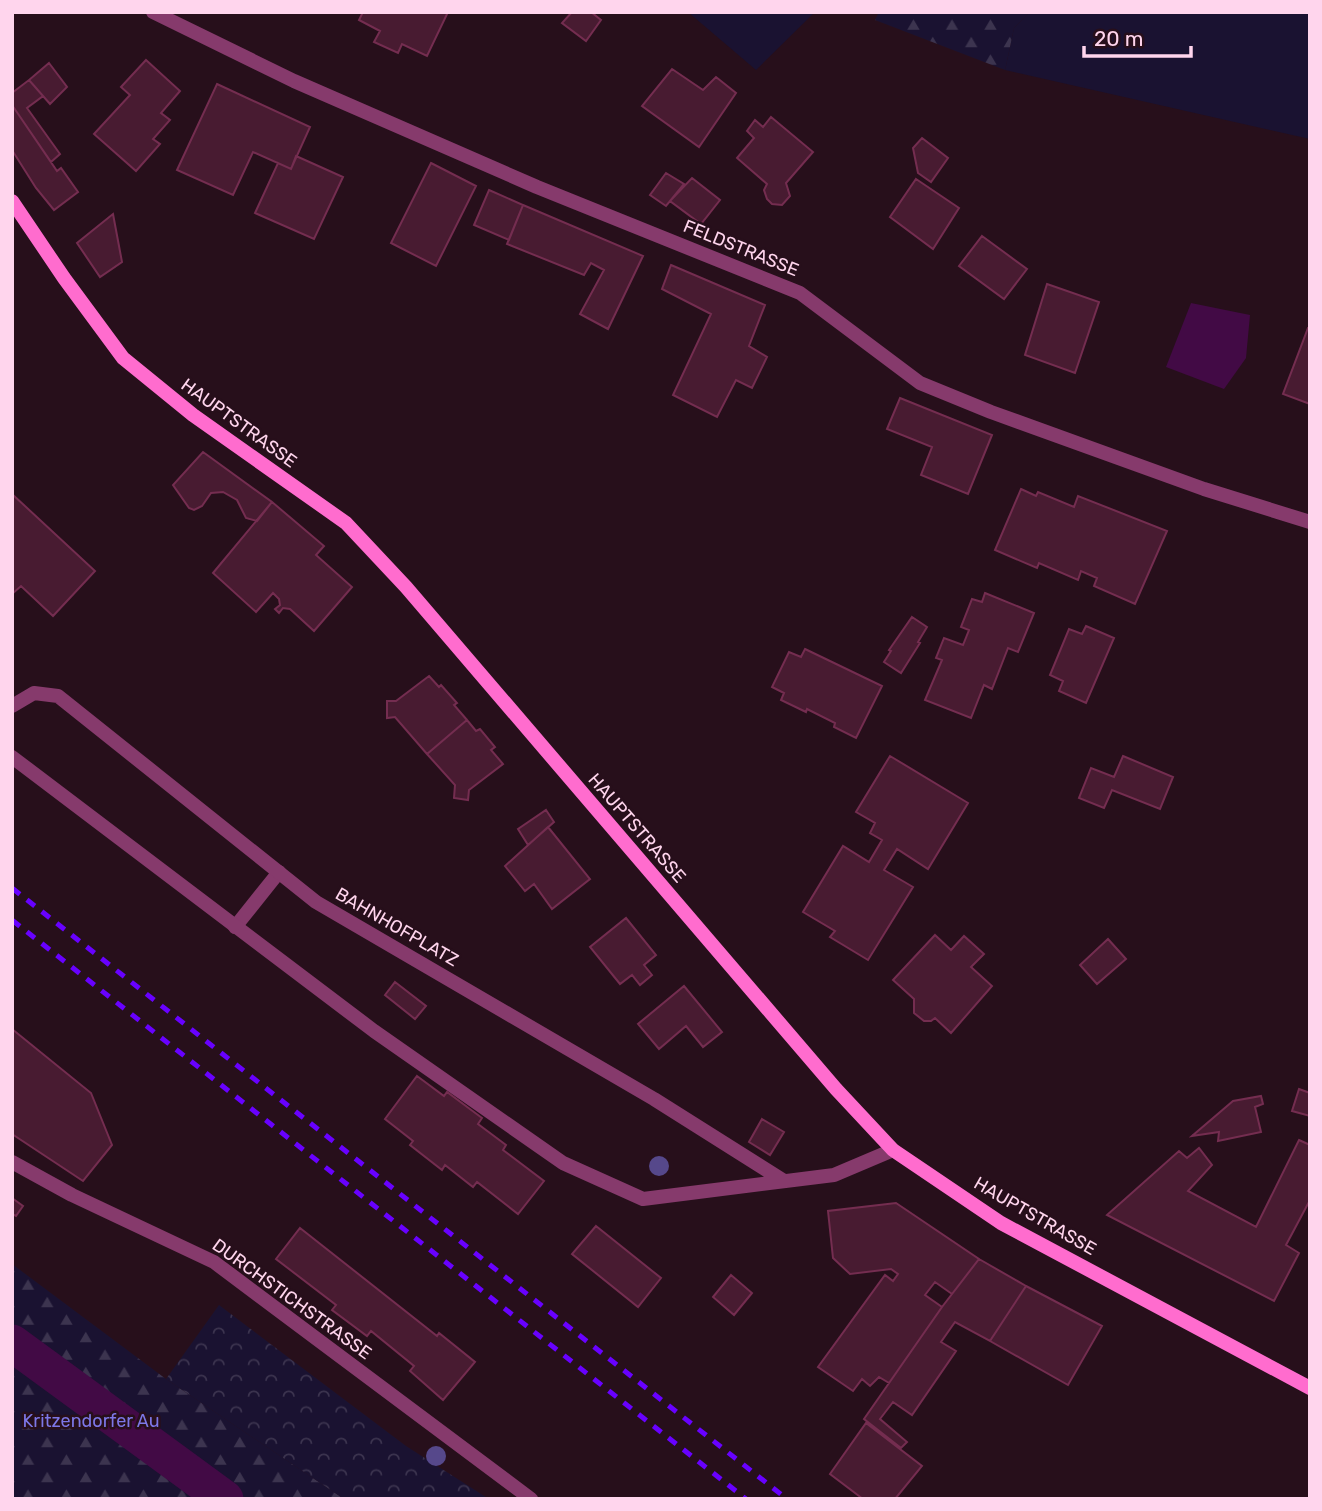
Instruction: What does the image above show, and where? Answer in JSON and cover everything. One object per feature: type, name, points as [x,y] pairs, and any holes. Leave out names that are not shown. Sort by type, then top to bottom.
[{"type":"main road","name":"HAUPTSTRASSE","points":[[12,201],[122,358],[193,415],[346,523],[406,587],[836,1089],[893,1150],[1001,1223],[1310,1388]]},
{"type":"street","name":"FELDSTRASSE","points":[[152,12],[294,81],[524,181],[800,293],[920,383],[991,412],[1204,489],[1310,522]]},
{"type":"street","name":"BAHNHOFPLATZ","points":[[12,706],[34,693],[58,696],[316,902],[654,1099],[784,1181]]},
{"type":"street","points":[[12,757],[374,1031],[563,1163],[643,1199],[834,1175],[893,1150]]},
{"type":"street","points":[[235,927],[279,872]]},
{"type":"street","name":"DURCHSTICHSTRASSE","points":[[12,1162],[72,1195],[214,1262],[531,1499]]},
{"type":"green space","points":[[688,12],[815,12],[756,70]]},
{"type":"green space","points":[[879,12],[1030,12],[1014,28],[1005,70],[875,20]]},
{"type":"green space","points":[[1030,12],[1310,12],[1310,139],[1005,70],[1014,28]]},
{"type":"green space","name":"Kritzendorfer Au","points":[[12,1264],[166,1379],[344,1499],[12,1499]]},
{"type":"green space","points":[[219,1305],[406,1446],[489,1499],[344,1499],[166,1379]]},
{"type":"shaded area","points":[[1191,303],[1250,315],[1246,358],[1224,389],[1166,367]]},
{"type":"building","points":[[363,12],[448,12],[427,56],[402,44],[398,53],[374,42],[380,31],[359,20]]},
{"type":"building","points":[[572,12],[591,12],[601,20],[586,41],[562,23]]},
{"type":"building","points":[[146,60],[180,91],[161,113],[170,120],[153,139],[160,144],[136,171],[94,134],[130,95],[121,87]]},
{"type":"building","points":[[49,63],[67,87],[50,104],[29,80]]},
{"type":"building","points":[[672,69],[703,90],[716,77],[736,93],[699,147],[642,106]]},
{"type":"building","points":[[29,80],[43,96],[27,108],[60,154],[51,162],[12,105],[12,93]]},
{"type":"building","points":[[217,84],[310,127],[291,169],[253,152],[233,195],[177,170]]},
{"type":"building","points":[[12,105],[57,171],[61,168],[78,192],[54,210],[36,188],[12,150]]},
{"type":"building","points":[[771,117],[813,152],[786,183],[790,196],[782,205],[772,204],[767,199],[764,190],[767,184],[737,158],[754,138],[747,131],[755,120],[763,127]]},
{"type":"building","points":[[922,138],[948,158],[931,182],[918,173],[913,148]]},
{"type":"building","points":[[296,156],[343,177],[314,239],[255,213],[278,163],[291,169]]},
{"type":"building","points":[[431,163],[476,186],[436,266],[391,243]]},
{"type":"building","points":[[666,173],[684,184],[666,206],[650,195]]},
{"type":"building","points":[[692,178],[720,200],[701,224],[670,201]]},
{"type":"building","points":[[916,179],[959,208],[933,249],[890,217]]},
{"type":"building","points":[[489,190],[523,205],[509,240],[474,225]]},
{"type":"building","points":[[523,205],[643,256],[608,329],[580,314],[604,270],[591,263],[584,275],[507,244]]},
{"type":"building","points":[[113,214],[122,262],[100,277],[77,243]]},
{"type":"building","points":[[982,236],[1027,269],[1004,299],[959,266]]},
{"type":"building","points":[[671,265],[765,305],[749,346],[767,357],[752,388],[736,380],[717,417],[673,395],[711,314],[662,289]]},
{"type":"building","points":[[1047,284],[1099,302],[1075,373],[1025,355]]},
{"type":"building","points":[[1310,328],[1310,404],[1283,394]]},
{"type":"building","points":[[900,398],[992,435],[968,494],[921,475],[932,447],[887,429]]},
{"type":"building","points":[[203,452],[272,502],[257,521],[246,518],[237,500],[223,492],[211,493],[202,506],[194,510],[189,508],[173,485]]},
{"type":"building","points":[[1021,489],[1036,496],[1038,492],[1074,507],[1078,496],[1167,531],[1135,604],[1094,586],[1097,578],[1081,571],[1078,580],[1039,563],[1037,568],[995,550]]},
{"type":"building","points":[[12,494],[95,571],[53,616],[21,586],[12,594]]},
{"type":"building","points":[[272,502],[324,546],[316,555],[352,587],[314,631],[290,609],[283,608],[279,613],[275,609],[280,605],[279,599],[273,593],[256,612],[213,573]]},
{"type":"building","points":[[985,593],[1034,613],[1018,652],[1008,648],[992,689],[984,685],[971,718],[925,700],[942,660],[936,658],[944,638],[963,645],[969,630],[961,627],[972,599],[982,602]]},
{"type":"building","points":[[912,617],[927,627],[901,673],[884,662]]},
{"type":"building","points":[[1086,626],[1114,638],[1086,703],[1059,691],[1063,681],[1050,675],[1069,629],[1082,634]]},
{"type":"building","points":[[805,649],[882,686],[856,738],[834,727],[835,723],[781,700],[784,693],[772,687],[789,652],[801,657]]},
{"type":"building","points":[[429,676],[457,703],[454,705],[467,720],[427,754],[395,717],[387,718],[387,701],[396,701]]},
{"type":"building","points":[[467,720],[476,731],[480,729],[495,747],[491,750],[503,764],[469,790],[468,800],[454,798],[455,785],[427,754]]},
{"type":"building","points":[[890,756],[968,803],[928,869],[897,849],[884,870],[913,887],[868,960],[830,937],[835,931],[803,912],[843,846],[869,862],[882,840],[870,833],[875,823],[856,812]]},
{"type":"building","points":[[1123,756],[1173,777],[1160,809],[1112,790],[1104,808],[1079,798],[1091,768],[1114,777]]},
{"type":"building","points":[[546,810],[554,822],[528,845],[518,829]]},
{"type":"building","points":[[548,827],[590,879],[552,909],[534,884],[525,891],[505,866]]},
{"type":"building","points":[[626,918],[656,955],[644,965],[652,975],[640,985],[632,975],[620,984],[590,947]]},
{"type":"building","points":[[935,935],[951,950],[964,936],[984,954],[971,967],[992,986],[951,1033],[935,1018],[924,1021],[914,1013],[914,999],[893,980]]},
{"type":"building","points":[[1108,939],[1126,959],[1097,984],[1080,965]]},
{"type":"building","points":[[395,982],[426,1006],[415,1019],[385,995]]},
{"type":"building","points":[[684,986],[722,1032],[703,1047],[686,1026],[659,1049],[638,1024]]},
{"type":"building","points":[[12,1029],[91,1093],[112,1145],[83,1181],[12,1134]]},
{"type":"building","points":[[417,1076],[444,1096],[447,1092],[482,1118],[478,1124],[506,1145],[503,1150],[544,1181],[518,1214],[477,1182],[473,1187],[445,1165],[442,1170],[410,1145],[413,1141],[385,1119]]},
{"type":"building","points":[[1299,1089],[1310,1093],[1310,1116],[1292,1111]]},
{"type":"building","points":[[1261,1096],[1263,1104],[1255,1107],[1261,1132],[1218,1141],[1219,1132],[1192,1136],[1233,1101]]},
{"type":"building","points":[[762,1119],[784,1132],[770,1155],[749,1142]]},
{"type":"building","points":[[1299,1140],[1310,1145],[1310,1200],[1286,1245],[1299,1253],[1274,1301],[1107,1215],[1179,1151],[1187,1158],[1199,1148],[1212,1165],[1188,1191],[1256,1227]]},
{"type":"building","points":[[12,1198],[23,1206],[16,1216],[12,1214]]},
{"type":"building","points":[[896,1203],[979,1259],[952,1294],[935,1282],[925,1295],[942,1307],[889,1383],[879,1377],[870,1386],[862,1379],[853,1391],[818,1367],[885,1275],[893,1281],[898,1274],[891,1269],[850,1274],[833,1258],[828,1211]]},
{"type":"building","points":[[596,1226],[661,1278],[638,1307],[572,1254]]},
{"type":"building","points":[[300,1228],[437,1336],[439,1333],[475,1362],[443,1400],[410,1371],[414,1366],[371,1331],[367,1336],[332,1310],[336,1305],[276,1259]]},
{"type":"building","points":[[979,1259],[1026,1286],[990,1341],[955,1322],[941,1342],[956,1351],[912,1415],[893,1402],[880,1419],[907,1442],[901,1448],[864,1419]]},
{"type":"building","points":[[731,1275],[752,1293],[734,1315],[713,1297]]},
{"type":"building","points":[[1026,1286],[1102,1326],[1068,1385],[990,1341]]},
{"type":"building","points":[[866,1423],[922,1466],[895,1499],[863,1499],[830,1474]]},
{"type":"waterway","points":[[12,1343],[225,1499]]},
{"type":"railway","points":[[12,888],[787,1499]]},
{"type":"railway","points":[[12,920],[746,1499]]}]
